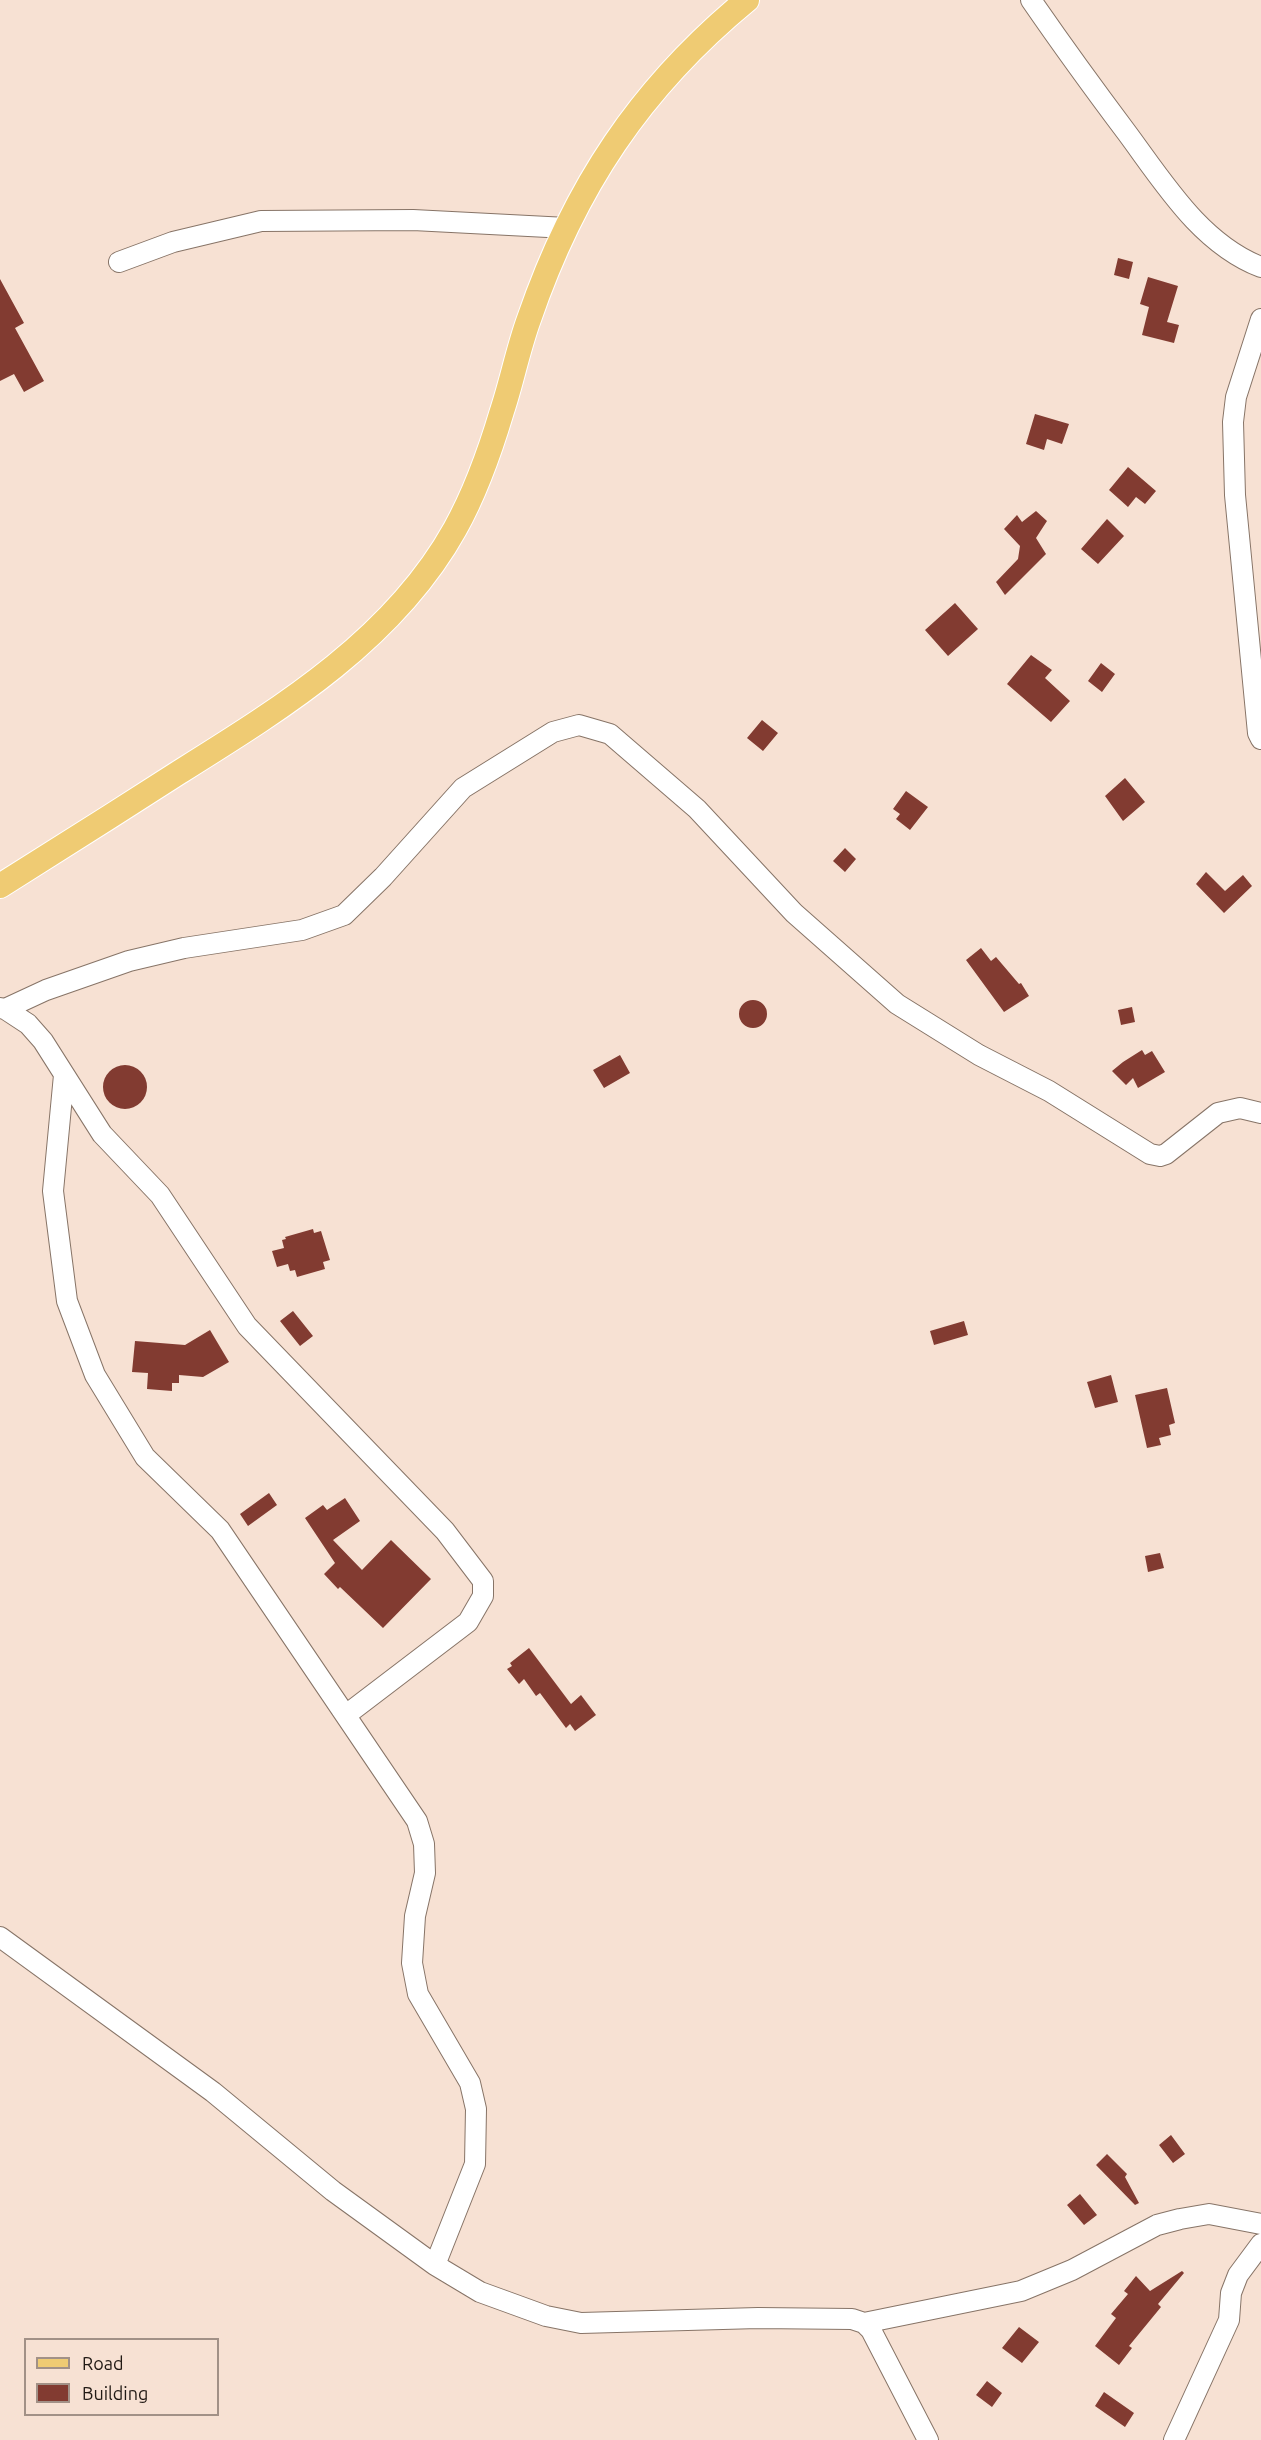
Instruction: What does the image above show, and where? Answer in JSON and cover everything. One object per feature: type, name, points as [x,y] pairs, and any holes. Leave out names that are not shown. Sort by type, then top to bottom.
[{"type":"main road","points":[[0,886],[222,746],[305,690],[375,632],[423,579],[456,528],[479,474],[502,412],[528,319],[586,188],[620,133],[661,82],[708,32],[747,0]]},
{"type":"street","points":[[1031,0],[1073,61],[1185,211],[1235,254],[1261,267]]},
{"type":"street","points":[[119,262],[173,242],[261,221],[413,220],[567,228]]},
{"type":"street","points":[[1261,319],[1236,397],[1233,422],[1236,507],[1258,733],[1261,739]]},
{"type":"street","points":[[3,1008],[46,990],[129,962],[184,948],[302,930],[344,915],[383,877],[464,788],[553,732],[579,725],[610,734],[697,809],[794,913],[897,1004],[979,1055],[1049,1091],[1150,1154],[1160,1156],[1166,1154],[1218,1113],[1228,1109],[1240,1108],[1261,1113]]},
{"type":"street","points":[[3,1008],[28,1024],[43,1041],[102,1134],[160,1195],[248,1326],[445,1531],[483,1581],[483,1596],[468,1622],[346,1715]]},
{"type":"street","points":[[64,1075],[53,1191],[67,1301],[95,1375],[145,1457],[220,1530],[417,1821],[424,1844],[425,1873],[415,1916],[412,1964],[418,1994],[470,2083],[476,2109],[475,2164],[435,2265]]},
{"type":"street","points":[[0,1937],[213,2092],[333,2191],[435,2265],[480,2292],[546,2316],[581,2323],[758,2318],[852,2319],[864,2323],[871,2330],[928,2440]]},
{"type":"street","points":[[864,2323],[1021,2291],[1072,2270],[1157,2225],[1180,2219],[1209,2214],[1261,2224]]},
{"type":"street","points":[[1174,2440],[1229,2320],[1231,2293],[1238,2275],[1261,2244]]},
{"type":"building","points":[[1118,258],[1133,262],[1129,279],[1114,275]]},
{"type":"building","points":[[1148,277],[1178,286],[1167,322],[1179,325],[1174,343],[1142,335],[1149,307],[1140,304]]},
{"type":"building","points":[[0,279],[24,323],[15,328],[44,381],[24,392],[14,374],[0,381]]},
{"type":"building","points":[[1035,414],[1069,424],[1062,444],[1047,439],[1044,450],[1026,444]]},
{"type":"building","points":[[1128,467],[1156,491],[1145,504],[1136,497],[1128,507],[1109,490]]},
{"type":"building","points":[[1036,511],[1047,521],[1036,538],[1046,554],[1005,595],[996,582],[1018,559],[1020,546],[1004,529],[1017,515],[1022,522]]},
{"type":"building","points":[[1107,519],[1124,536],[1098,564],[1081,549]]},
{"type":"building","points":[[955,603],[978,629],[948,656],[925,630]]},
{"type":"building","points":[[1031,655],[1052,670],[1045,678],[1070,701],[1051,722],[1007,684]]},
{"type":"building","points":[[1101,663],[1115,674],[1102,692],[1088,681]]},
{"type":"building","points":[[762,720],[778,733],[763,751],[747,738]]},
{"type":"building","points":[[1125,778],[1145,802],[1123,821],[1105,796]]},
{"type":"building","points":[[906,791],[928,807],[910,830],[896,819],[900,814],[893,809]]},
{"type":"building","points":[[845,848],[856,859],[845,872],[833,861]]},
{"type":"building","points":[[1206,872],[1225,891],[1243,875],[1252,886],[1224,913],[1196,884]]},
{"type":"building","points":[[981,948],[991,961],[996,957],[1019,984],[1021,983],[1029,996],[1004,1012],[966,960]]},
{"type":"building","points":[[753,1000],[763,1004],[767,1014],[763,1024],[753,1028],[743,1024],[739,1014],[743,1004]]},
{"type":"building","points":[[1132,1007],[1135,1022],[1121,1025],[1118,1010]]},
{"type":"building","points":[[1142,1050],[1145,1055],[1152,1051],[1165,1072],[1138,1088],[1133,1078],[1126,1085],[1112,1071]]},
{"type":"building","points":[[620,1055],[630,1073],[604,1088],[593,1070]]},
{"type":"building","points":[[125,1065],[134,1066],[141,1071],[146,1078],[146,1096],[141,1103],[134,1108],[125,1109],[116,1108],[109,1103],[104,1096],[103,1087],[104,1078],[109,1071],[116,1066]]},
{"type":"building","points":[[313,1229],[314,1233],[321,1231],[330,1260],[323,1262],[325,1269],[297,1277],[295,1270],[290,1271],[288,1264],[277,1267],[272,1251],[284,1248],[282,1240],[286,1239],[285,1237]]},
{"type":"building","points":[[293,1311],[313,1336],[300,1346],[280,1321]]},
{"type":"building","points":[[964,1321],[968,1335],[934,1345],[930,1331]]},
{"type":"building","points":[[210,1330],[229,1362],[203,1377],[179,1375],[179,1383],[172,1383],[172,1391],[147,1389],[148,1373],[132,1372],[135,1341],[185,1345]]},
{"type":"building","points":[[1111,1375],[1118,1402],[1095,1408],[1087,1382]]},
{"type":"building","points":[[1167,1388],[1175,1423],[1169,1425],[1171,1435],[1159,1438],[1161,1445],[1147,1448],[1135,1395]]},
{"type":"building","points":[[269,1493],[277,1505],[248,1526],[240,1514]]},
{"type":"building","points":[[345,1498],[360,1521],[333,1540],[362,1570],[391,1540],[431,1579],[383,1628],[324,1574],[335,1563],[305,1518],[323,1505],[327,1510]]},
{"type":"building","points":[[1160,1553],[1164,1568],[1148,1572],[1145,1556]]},
{"type":"building","points":[[529,1648],[571,1704],[581,1695],[596,1715],[575,1731],[570,1724],[566,1728],[540,1693],[536,1696],[524,1679],[519,1684],[507,1669],[512,1666],[510,1663]]},
{"type":"building","points":[[1171,2135],[1185,2154],[1173,2163],[1159,2145]]},
{"type":"building","points":[[1107,2154],[1127,2174],[1125,2177],[1139,2203],[1135,2205],[1096,2165]]},
{"type":"building","points":[[1080,2194],[1097,2215],[1084,2225],[1067,2205]]},
{"type":"building","points":[[1182,2271],[1184,2273],[1158,2304],[1161,2307],[1129,2346],[1132,2348],[1119,2365],[1095,2346],[1116,2318],[1111,2314],[1128,2294],[1124,2291],[1136,2276],[1150,2291]]},
{"type":"building","points":[[1019,2327],[1039,2342],[1022,2363],[1002,2348]]},
{"type":"building","points":[[987,2381],[1002,2393],[992,2407],[976,2395]]},
{"type":"building","points":[[1104,2392],[1134,2413],[1125,2427],[1095,2406]]}]
